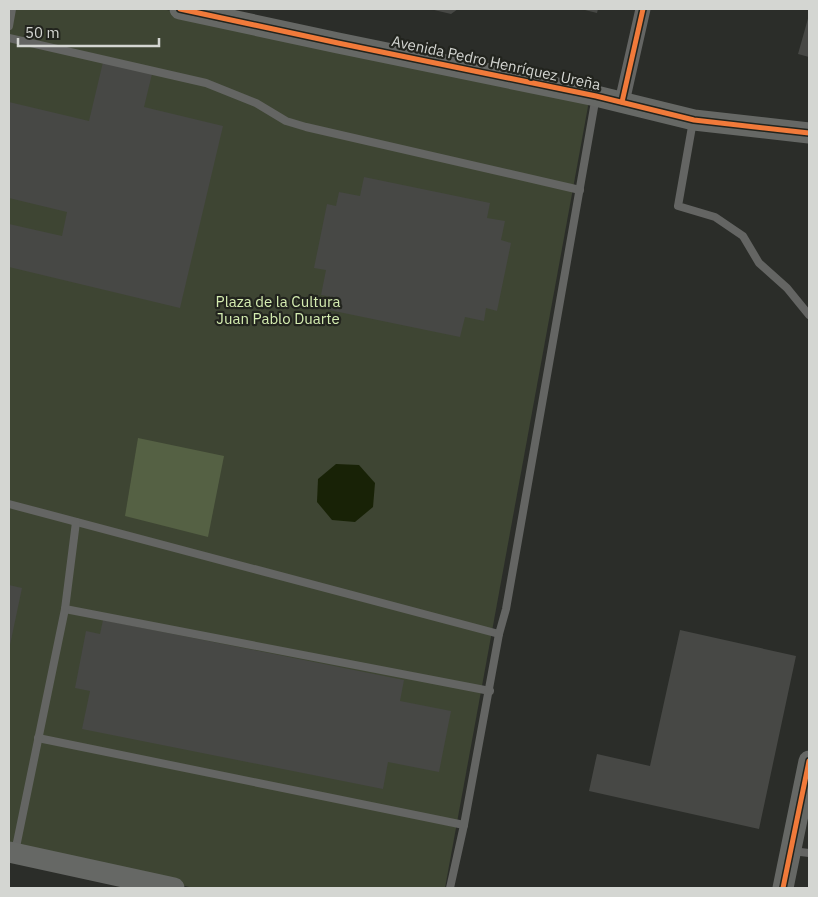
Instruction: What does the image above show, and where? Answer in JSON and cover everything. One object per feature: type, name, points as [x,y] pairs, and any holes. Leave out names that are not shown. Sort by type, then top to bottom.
[{"type":"main road","name":"Avenida Pedro Henríquez Ureña","points":[[180,9],[338,44],[596,96],[694,120],[809,133]]},
{"type":"main road","points":[[782,888],[800,852],[809,761]]},
{"type":"main road","points":[[12,853],[106,881],[174,888]]},
{"type":"street","points":[[622,102],[643,9]]},
{"type":"lane","points":[[9,26],[12,9]]},
{"type":"lane","points":[[9,38],[206,83],[256,103],[286,121],[306,127],[580,190]]},
{"type":"lane","points":[[450,888],[490,692],[499,634],[506,609],[596,96]]},
{"type":"lane","points":[[694,120],[678,206],[715,217],[743,236],[759,263],[787,288],[809,315]]},
{"type":"lane","points":[[9,504],[499,634]]},
{"type":"lane","points":[[12,853],[64,609],[76,522]]},
{"type":"lane","points":[[64,609],[490,692]]},
{"type":"lane","points":[[38,738],[464,825]]},
{"type":"green space","name":"Plaza de la Cultura Juan Pablo Duarte","points":[[9,9],[162,9],[589,101],[445,888],[194,888],[9,847]]},
{"type":"shaded area","points":[[138,438],[224,456],[208,537],[125,516]]},
{"type":"shaded area","points":[[336,464],[359,465],[375,483],[373,507],[355,522],[332,520],[317,502],[318,479]]},
{"type":"building","points":[[430,9],[458,9],[451,14]]},
{"type":"building","points":[[581,9],[598,9],[597,13]]},
{"type":"building","points":[[809,15],[809,57],[798,54]]},
{"type":"building","points":[[103,62],[152,74],[144,107],[223,126],[180,308],[9,267],[9,224],[62,236],[67,212],[9,198],[9,102],[89,121]]},
{"type":"building","points":[[364,177],[490,203],[487,218],[505,221],[501,240],[511,243],[497,311],[486,308],[484,321],[465,317],[460,337],[329,310],[332,297],[321,295],[326,270],[314,268],[327,204],[336,206],[339,192],[360,196]]},
{"type":"building","points":[[9,585],[22,588],[10,645],[9,645]]},
{"type":"building","points":[[103,620],[404,680],[400,701],[451,711],[439,772],[388,762],[383,789],[82,729],[90,691],[75,688],[86,631],[100,634]]},
{"type":"building","points":[[680,630],[796,656],[759,829],[589,791],[597,754],[650,766]]},
{"type":"cycle path","points":[[180,9],[596,96],[694,120],[809,133]]},
{"type":"cycle path","points":[[622,102],[643,9]]},
{"type":"cycle path","points":[[783,888],[809,761]]}]
